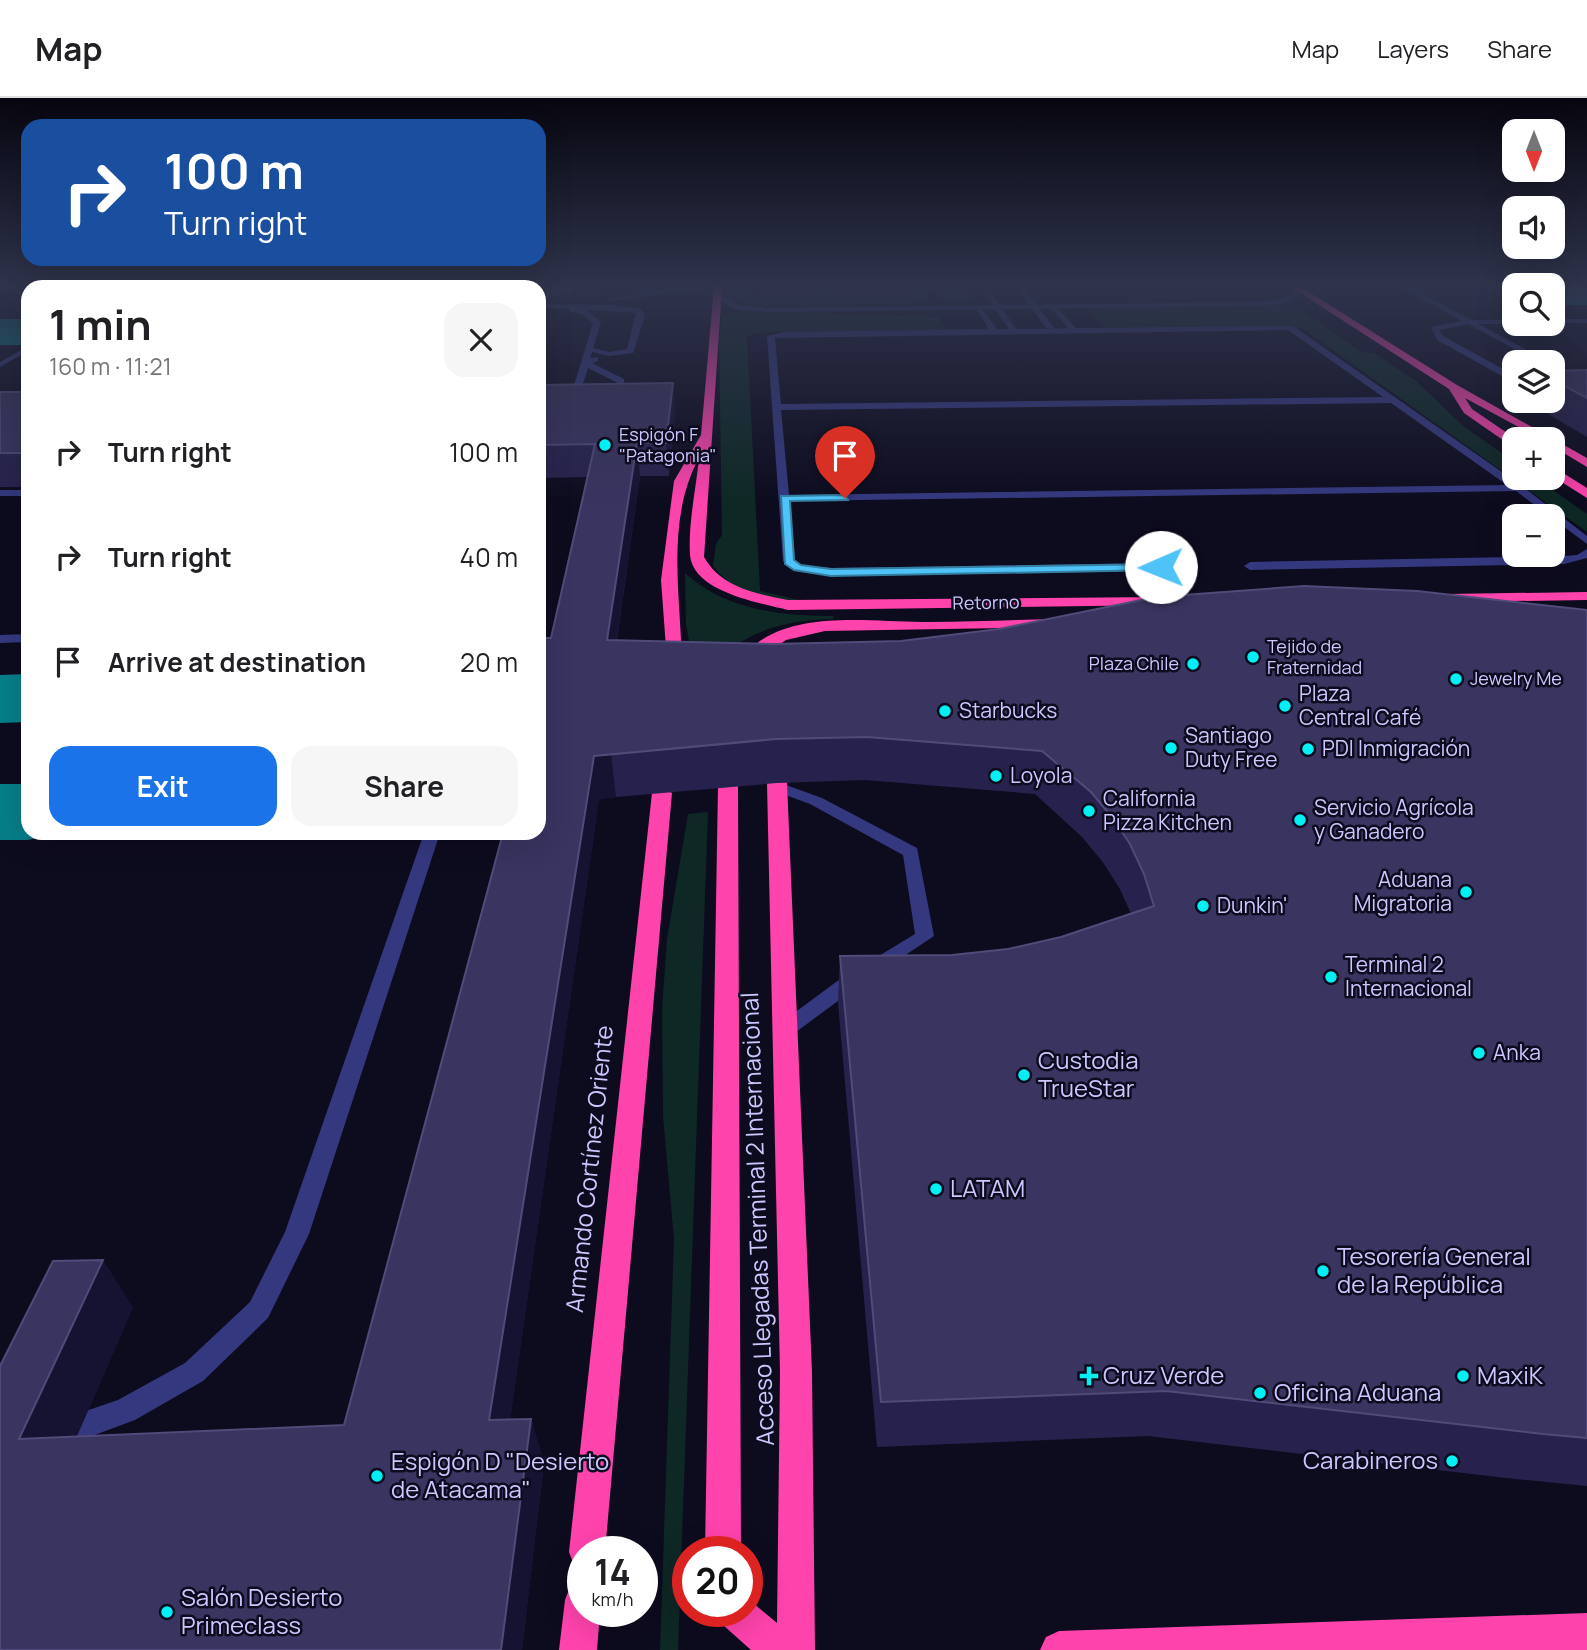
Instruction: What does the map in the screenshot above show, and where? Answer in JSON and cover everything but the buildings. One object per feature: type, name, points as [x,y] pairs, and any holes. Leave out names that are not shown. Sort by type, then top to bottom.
[{"type":"highway","points":[[713,359],[697,557],[706,573],[734,592],[788,606],[827,607],[1175,602]]},
{"type":"highway","points":[[1409,359],[1527,427]]},
{"type":"highway","points":[[1453,387],[1468,411],[1502,435]]},
{"type":"highway","points":[[673,683],[674,632],[668,580],[680,481],[707,433]]},
{"type":"highway","points":[[1565,449],[1587,464]]},
{"type":"highway","points":[[1565,479],[1587,494]]},
{"type":"highway","points":[[1436,598],[1587,596]]},
{"type":"highway","name":"Retorno","points":[[737,676],[757,649],[792,633],[821,627],[1066,624]]},
{"type":"highway","name":"Retorno","points":[[801,648],[833,637],[915,627]]},
{"type":"highway","name":"Acceso Llegadas Terminal 2 Internacional","points":[[777,785],[796,1372],[796,1650]]},
{"type":"highway","points":[[723,1536],[728,786]]},
{"type":"highway","name":"Armando Cortínez Oriente","points":[[589,1536],[662,793]]},
{"type":"highway","points":[[578,1650],[580,1627]]},
{"type":"highway","points":[[753,1627],[770,1642],[788,1650]]},
{"type":"highway","points":[[1059,1650],[1587,1632]]},
{"type":"street","points":[[546,406],[572,397],[586,359]]},
{"type":"street","points":[[585,363],[596,359]]},
{"type":"street","points":[[619,392],[626,360],[622,359]]},
{"type":"street","points":[[773,359],[789,561],[798,568],[813,571],[1161,567]]},
{"type":"street","points":[[1335,359],[1502,477]]},
{"type":"street","points":[[1480,359],[1502,372]]},
{"type":"street","points":[[585,363],[621,381]]},
{"type":"street","points":[[1565,373],[1587,384]]},
{"type":"street","points":[[777,407],[1392,400]]},
{"type":"street","points":[[785,498],[1502,488]]},
{"type":"street","points":[[1521,490],[1587,541]]},
{"type":"street","points":[[0,494],[21,493]]},
{"type":"street","points":[[1250,566],[1564,561],[1580,558],[1587,552]]},
{"type":"street","points":[[1436,598],[1505,612]]},
{"type":"street","points":[[0,639],[21,638]]},
{"type":"street","points":[[777,785],[816,801],[911,852],[925,936],[843,986],[785,1030]]},
{"type":"street","points":[[82,1426],[125,1411],[194,1372],[259,1310],[297,1234],[430,840]]},
{"type":"green space","points":[[719,359],[748,359],[760,591],[803,601],[754,594],[721,576],[713,566],[716,544],[722,535]]},
{"type":"green space","points":[[1346,359],[1384,359],[1416,381],[1462,425],[1502,453],[1502,471]]},
{"type":"green space","points":[[1528,490],[1553,490],[1587,514],[1587,532],[1565,516],[1565,504],[1548,504]]},
{"type":"green space","points":[[685,573],[718,595],[736,603],[774,612],[833,616],[834,619],[792,623],[757,634],[726,653],[697,682],[686,625]]},
{"type":"green space","points":[[708,812],[682,1536],[672,1536],[672,1627],[679,1627],[678,1650],[660,1650],[674,1239],[663,1116],[662,1009],[667,939],[688,814]]},
{"type":"taxiway","points":[[0,699],[21,698]]},
{"type":"taxiway","points":[[0,812],[21,812]]},
{"type":"place","name":"Espigón F \"Patagonia\"","points":[[605,445]]},
{"type":"place","name":"Tejido de Fraternidad","points":[[1253,657]]},
{"type":"place","name":"Plaza Chile","points":[[1193,664]]},
{"type":"place","name":"Jewelry Me","points":[[1456,679]]},
{"type":"place","name":"Plaza Central Café","points":[[1285,706]]},
{"type":"place","name":"Starbucks","points":[[945,711]]},
{"type":"place","name":"Santiago Duty Free","points":[[1171,748]]},
{"type":"place","name":"PDI Inmigración","points":[[1308,749]]},
{"type":"place","name":"Loyola","points":[[996,776]]},
{"type":"place","name":"California Pizza Kitchen","points":[[1089,811]]},
{"type":"place","name":"Servicio Agrícola y Ganadero","points":[[1300,820]]},
{"type":"place","name":"Aduana Migratoria","points":[[1466,892]]},
{"type":"place","name":"Dunkin'","points":[[1203,906]]},
{"type":"place","name":"Terminal 2 Internacional","points":[[1331,977]]},
{"type":"place","name":"Anka","points":[[1479,1053]]},
{"type":"place","name":"Custodia TrueStar","points":[[1024,1075]]},
{"type":"place","name":"LATAM","points":[[936,1189]]},
{"type":"place","name":"Tesorería General de la República","points":[[1323,1271]]},
{"type":"place","name":"Cruz Verde","points":[[1089,1376]]},
{"type":"place","name":"MaxiK","points":[[1463,1376]]},
{"type":"place","name":"Oficina Aduana","points":[[1260,1393]]},
{"type":"place","name":"Carabineros","points":[[1452,1461]]},
{"type":"place","name":"Espigón D \"Desierto de Atacama\"","points":[[377,1476]]},
{"type":"place","name":"Salón Desierto Primeclass","points":[[167,1612]]},
{"type":"route","points":[[845,498],[785,498],[789,561],[798,568],[831,572],[1161,567]]}]
